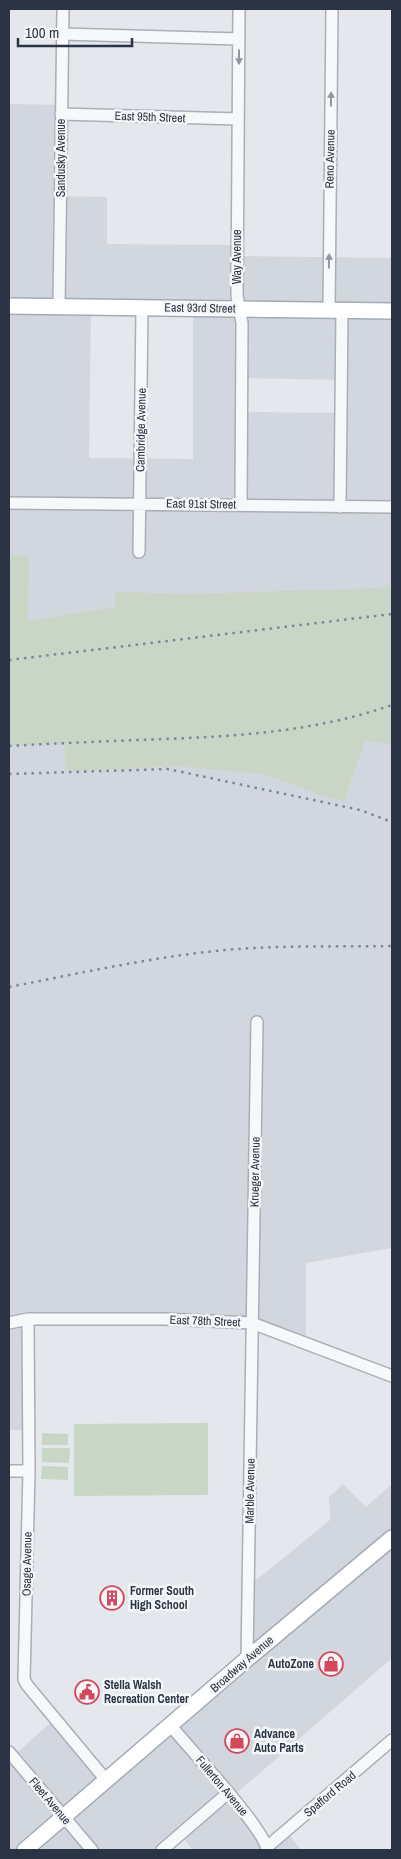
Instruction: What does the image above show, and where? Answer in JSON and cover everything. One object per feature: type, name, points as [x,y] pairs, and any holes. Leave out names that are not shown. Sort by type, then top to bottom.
[{"type":"main road","name":"East 93rd Street","points":[[9,306],[392,311]]},
{"type":"main road","name":"Broadway Avenue","points":[[25,1850],[247,1659],[392,1538]]},
{"type":"street","name":"Sandusky Avenue","points":[[59,306],[63,9]]},
{"type":"street","name":"Way Avenue","points":[[239,9],[237,296],[242,323],[241,505]]},
{"type":"street","name":"Reno Avenue","points":[[332,9],[340,507]]},
{"type":"street","points":[[62,34],[239,39]]},
{"type":"street","name":"East 95th Street","points":[[61,114],[238,119]]},
{"type":"street","name":"Cambridge Avenue","points":[[139,552],[142,308]]},
{"type":"street","name":"East 91st Street","points":[[9,502],[392,507]]},
{"type":"street","name":"Krueger Avenue","points":[[252,1323],[255,1246],[257,1022]]},
{"type":"street","name":"East 78th Street","points":[[9,1323],[28,1319],[164,1319],[252,1323],[392,1376]]},
{"type":"street","name":"Osage Avenue","points":[[28,1319],[29,1471],[24,1679],[106,1780]]},
{"type":"street","name":"Marble Avenue","points":[[247,1659],[252,1323]]},
{"type":"street","points":[[9,1471],[29,1471]]},
{"type":"street","name":"Fullerton Avenue","points":[[171,1726],[263,1837],[267,1849]]},
{"type":"street","name":"Spafford Road","points":[[267,1849],[392,1740]]},
{"type":"street","name":"Fleet Avenue","points":[[9,1752],[92,1850]]},
{"type":"street","points":[[162,1850],[228,1794]]},
{"type":"shaded area","points":[[9,104],[61,105],[61,196],[107,197],[107,244],[237,245],[238,256],[392,258],[392,1248],[306,1263],[306,1343],[252,1323],[28,1319],[29,1430],[9,1430]],"holes":[[[91,307],[193,309],[193,459],[89,458]],[[242,378],[341,380],[341,413],[242,412]]]},
{"type":"shaded area","points":[[343,1484],[366,1507],[392,1484],[392,1658],[232,1797],[267,1847],[286,1831],[301,1850],[192,1850],[184,1839],[171,1850],[9,1850],[9,1752],[13,1756],[55,1719],[106,1779],[247,1659],[248,1587],[330,1520],[329,1497]]},
{"type":"green space","points":[[9,555],[29,556],[28,621],[115,607],[115,592],[191,594],[380,588],[392,583],[392,744],[365,741],[344,801],[326,797],[264,774],[175,766],[66,772],[64,743],[9,746]]},
{"type":"green space","points":[[208,1423],[208,1495],[74,1496],[74,1424]]},
{"type":"green space","points":[[42,1433],[68,1434],[68,1445],[42,1445]]},
{"type":"green space","points":[[42,1448],[70,1448],[69,1463],[42,1462]]},
{"type":"green space","points":[[42,1466],[68,1467],[68,1480],[41,1479]]},
{"type":"railway","points":[[9,660],[392,614]]},
{"type":"railway","points":[[9,746],[193,738],[280,731],[336,721],[392,705]]},
{"type":"railway","points":[[9,774],[168,769],[360,810],[392,822]]},
{"type":"railway","points":[[9,987],[144,961],[225,950],[392,946]]},
{"type":"place","name":"Former South High School","points":[[112,1598]]},
{"type":"place","name":"AutoZone","points":[[331,1664]]},
{"type":"place","name":"Stella Walsh Recreation Center","points":[[87,1692]]},
{"type":"place","name":"Advance Auto Parts","points":[[237,1741]]}]
